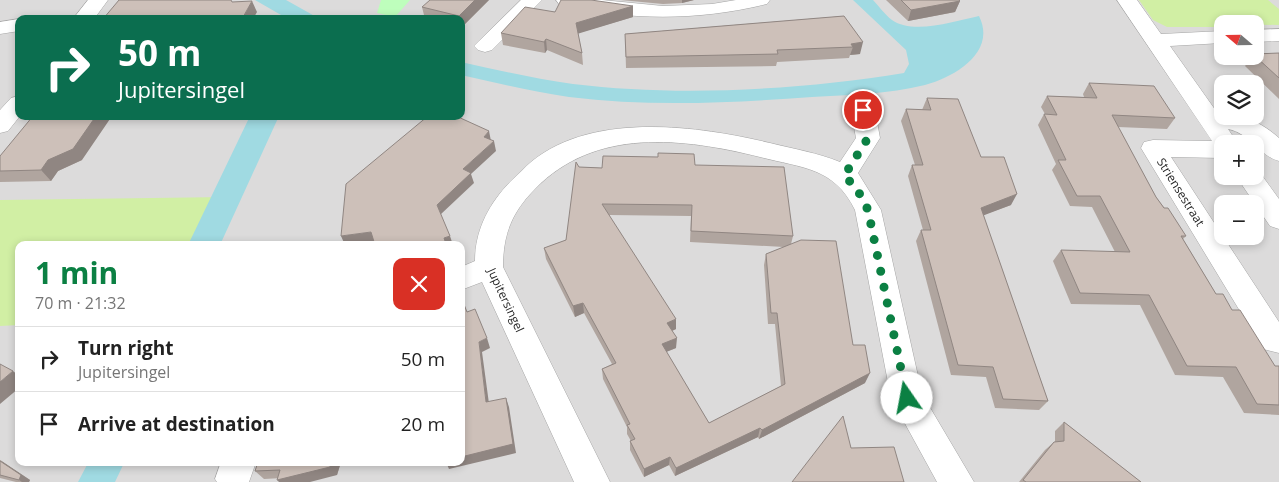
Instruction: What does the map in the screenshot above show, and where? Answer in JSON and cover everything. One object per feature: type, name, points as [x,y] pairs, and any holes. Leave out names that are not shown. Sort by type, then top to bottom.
[{"type":"street","points":[[86,15],[98,0]]},
{"type":"street","points":[[485,46],[532,0]]},
{"type":"street","points":[[566,0],[670,13],[716,11],[760,0]]},
{"type":"street","points":[[1127,0],[1219,135]]},
{"type":"street","points":[[0,28],[15,25]]},
{"type":"street","points":[[1264,36],[1279,35]]},
{"type":"street","points":[[1154,41],[1214,37]]},
{"type":"street","points":[[0,125],[15,108]]},
{"type":"street","points":[[844,176],[868,138],[863,110]]},
{"type":"street","points":[[1207,118],[1237,121],[1261,134],[1279,153]]},
{"type":"street","name":"Jupitersingel","points":[[592,482],[489,268],[488,242],[500,212],[522,184],[557,155],[595,141],[632,134],[696,136],[740,143],[822,165],[844,176],[856,187],[868,210],[907,398],[956,482]]},
{"type":"street","name":"Striensestraat","points":[[1214,150],[1153,148],[1274,340],[1279,340]]},
{"type":"street","points":[[1255,185],[1279,219]]},
{"type":"street","points":[[465,277],[489,268]]},
{"type":"shaded area","points":[[0,0],[1279,0],[1279,482],[0,482]]},
{"type":"green space","points":[[381,0],[410,0],[397,15],[377,13]]},
{"type":"green space","points":[[1139,0],[1268,0],[1279,9],[1279,25],[1264,25],[1264,15],[1214,15],[1214,27],[1167,27],[1153,20]]},
{"type":"green space","points":[[227,197],[205,241],[15,241],[15,325],[0,326],[0,200]]},
{"type":"water","points":[[255,0],[286,0],[313,15],[281,15]]},
{"type":"water","points":[[853,0],[873,0],[892,20],[911,26],[935,26],[979,16],[983,29],[982,41],[978,52],[960,69],[949,76],[925,85],[883,92],[751,101],[629,102],[556,95],[465,76],[465,63],[531,77],[613,88],[697,91],[739,90],[823,84],[904,73],[909,64],[906,50]]},
{"type":"water","points":[[248,120],[277,120],[222,241],[190,241]]},
{"type":"water","points":[[86,466],[123,466],[115,482],[78,482]]},
{"type":"building","points":[[119,0],[252,1],[244,15],[106,15]]},
{"type":"building","points":[[430,0],[475,0],[460,15],[422,7]]},
{"type":"building","points":[[561,0],[591,0],[633,6],[576,23],[582,53],[546,39],[544,42],[501,33],[525,7],[555,12]]},
{"type":"building","points":[[901,0],[959,0],[960,1],[911,10]]},
{"type":"building","points":[[844,16],[863,42],[851,44],[853,47],[777,50],[778,54],[626,57],[625,34]]},
{"type":"building","points":[[1279,53],[1279,78],[1264,64],[1264,54]]},
{"type":"building","points":[[1089,83],[1154,86],[1175,118],[1112,115],[1156,197],[1164,208],[1168,208],[1186,236],[1181,236],[1216,294],[1223,294],[1232,310],[1240,310],[1275,366],[1279,366],[1279,405],[1257,404],[1236,367],[1187,366],[1149,295],[1080,293],[1061,250],[1130,252],[1100,196],[1077,196],[1058,160],[1066,160],[1044,114],[1057,115],[1047,96],[1097,98]]},
{"type":"building","points":[[927,98],[958,99],[981,157],[1004,157],[1017,194],[981,208],[1048,401],[1003,399],[993,367],[958,365],[921,230],[931,230],[912,165],[923,165],[906,109],[931,110]]},
{"type":"building","points":[[30,120],[93,120],[73,149],[48,160],[41,170],[0,171],[0,156]]},
{"type":"building","points":[[423,120],[465,120],[489,131],[484,137],[494,141],[463,169],[471,173],[437,205],[450,236],[444,238],[445,241],[374,241],[371,232],[341,236],[346,184]]},
{"type":"building","points":[[658,153],[694,154],[695,165],[784,167],[793,236],[691,231],[692,205],[602,204],[676,319],[667,323],[677,338],[662,344],[709,423],[785,384],[777,313],[771,313],[766,254],[801,240],[836,241],[853,345],[865,345],[870,373],[762,430],[760,428],[676,468],[670,457],[644,469],[630,441],[635,439],[627,425],[630,424],[602,369],[616,363],[583,303],[573,306],[544,248],[566,240],[576,162],[579,167],[602,168],[603,156],[658,157]]},
{"type":"building","points":[[465,307],[467,312],[475,309],[487,338],[479,342],[486,402],[506,398],[513,444],[465,456]]},
{"type":"building","points":[[0,364],[13,371],[0,382]]},
{"type":"building","points":[[843,416],[851,448],[894,447],[904,482],[792,482]]},
{"type":"building","points":[[1064,422],[1141,482],[1026,482],[1023,480],[1054,442],[1064,441]]},
{"type":"building","points":[[0,461],[21,475],[19,480],[0,475]]},
{"type":"building","points":[[257,466],[330,466],[277,480],[280,470],[255,471]]},
{"type":"route","points":[[863,110],[868,138],[844,176],[856,187],[868,210],[907,398]]}]
